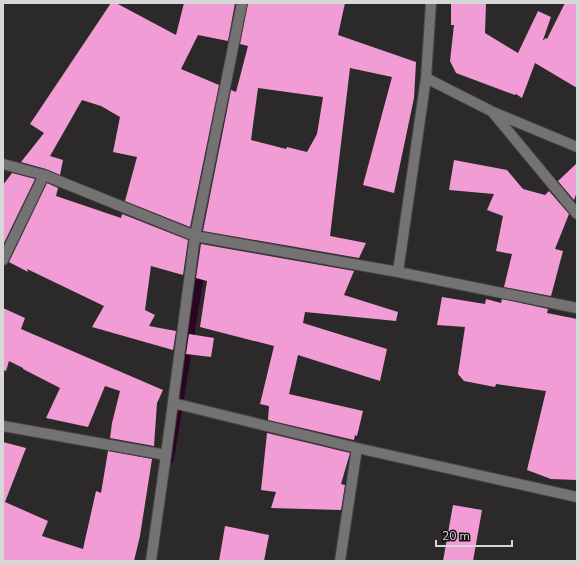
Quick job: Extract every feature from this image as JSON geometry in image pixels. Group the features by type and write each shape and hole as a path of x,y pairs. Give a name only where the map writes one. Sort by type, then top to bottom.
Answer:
{"street":[{"path":"152,561 195,236 242,3"},
{"path":"398,272 426,78 431,3"},
{"path":"426,78 493,112 577,146"},
{"path":"493,112 577,214"},
{"path":"3,164 44,175 195,236 398,272 577,308"},
{"path":"3,260 44,175"},
{"path":"173,403 357,448 577,497"},
{"path":"3,426 166,455"},
{"path":"340,561 357,448"}],"building":[{"path":"111,3 116,3 176,35 184,3 235,3 228,41 198,35 181,69 219,85 190,227 125,201 137,157 113,152 120,117 101,106 82,100 50,156 63,160 60,175 46,169 21,162 44,133 30,124"},
{"path":"248,3 345,3 338,35 416,62 414,98 394,193 363,185 392,77 350,68 330,236 366,243 359,258 203,231 231,90 236,92 248,46 240,44","holes":["258,88 323,97 317,134 307,152 287,147 286,149 251,140"]},
{"path":"451,3 486,3 485,33 518,53 538,11 551,17 544,40 545,38 547,39 565,3 577,3 577,88 535,63 522,98 516,94 515,95 456,73 450,61 454,25 451,25"},
{"path":"454,160 507,170 523,189 545,195 549,191 569,214 555,249 563,251 551,296 504,287 512,254 496,251 503,216 487,210 494,194 449,190"},
{"path":"577,163 577,192 574,200 558,181"},
{"path":"12,173 35,179 3,245 3,185"},
{"path":"47,183 58,188 56,196 121,218 122,214 188,240 183,275 151,266 145,310 155,315 149,326 176,331 173,350 92,327 104,306 27,269 28,272 9,262"},
{"path":"201,244 354,271 344,295 398,312 396,321 305,312 303,323 387,349 380,381 298,355 289,394 363,411 357,436 355,435 354,440 268,420 269,406 260,404 274,346 200,327 207,281 196,278"},
{"path":"442,297 485,304 486,299 501,303 502,299 548,309 547,313 577,319 577,480 551,479 527,470 546,391 496,384 495,387 464,381 458,374 465,327 437,325"},
{"path":"3,308 25,318 21,329 163,390 157,403 154,446 110,438 120,391 105,386 88,427 46,418 60,388 9,361 6,371 3,370"},
{"path":"189,334 214,338 211,357 186,354"},
{"path":"267,433 350,453 341,484 345,485 341,510 271,508 276,492 261,490"},
{"path":"3,442 26,448 5,502 48,521 42,536 83,549 96,491 101,493 108,451 152,459 140,536 134,561 3,561"},
{"path":"453,505 482,510 473,561 443,561"},
{"path":"225,526 269,535 264,561 219,561"}],"waterway":[{"path":"221,145 226,105"},
{"path":"170,459 201,269"}]}
